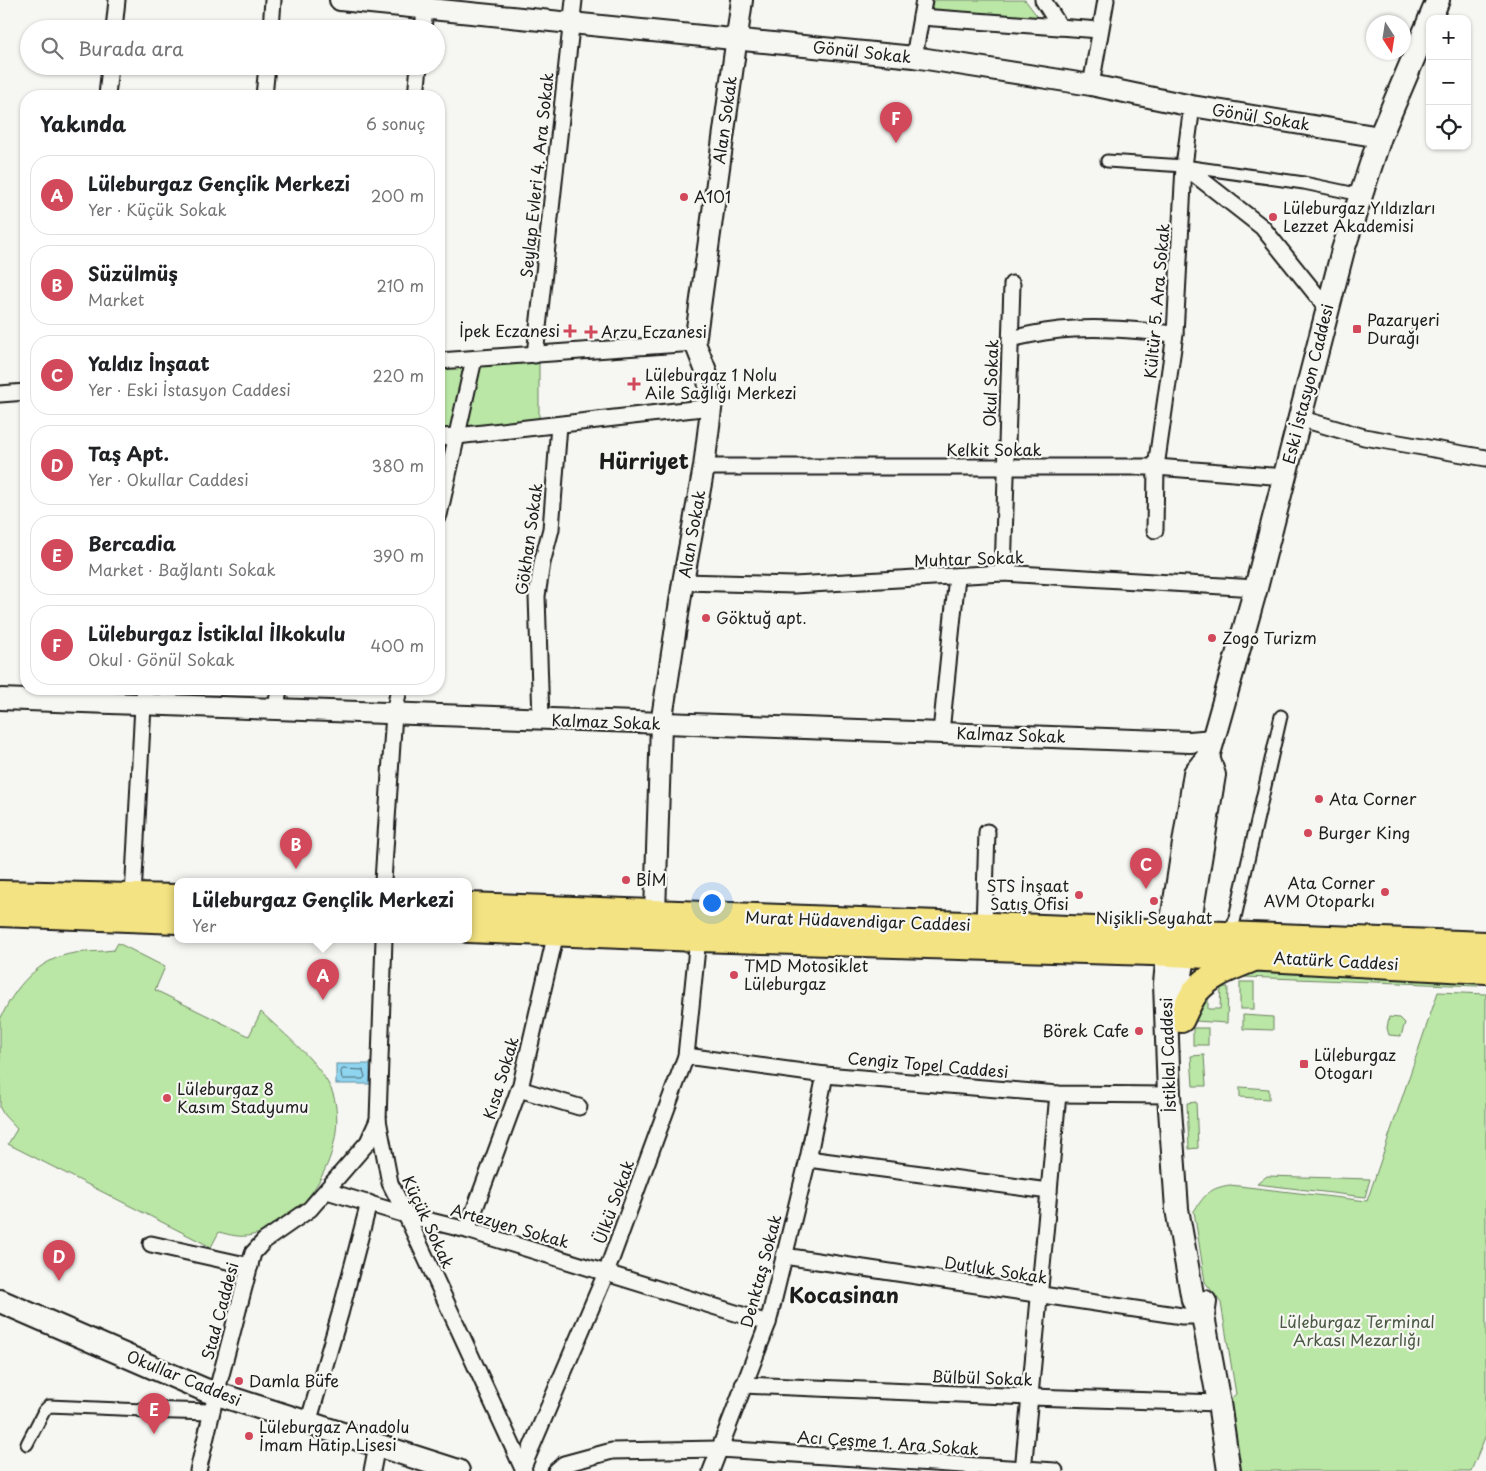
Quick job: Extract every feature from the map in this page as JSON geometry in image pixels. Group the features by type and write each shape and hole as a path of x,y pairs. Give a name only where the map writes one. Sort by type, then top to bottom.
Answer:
{"highway":[{"path":"0,894 174,898"},
{"name":"Murat Hüdavendigar Caddesi","path":"472,906 984,926 1178,943"},
{"path":"0,913 174,920"},
{"name":"Murat Hüdavendigar Caddesi","path":"472,929 698,938 1178,943"},
{"name":"Atatürk Caddesi","path":"1178,943 1231,935 1486,945"},
{"name":"Atatürk Caddesi","path":"1178,943 1258,957 1486,970"},
{"path":"1181,1019 1195,992 1205,982 1229,968 1258,957"}],"main road":[{"name":"Eski İstasyon Caddesi","path":"1432,15 1438,0"},
{"name":"Eski İstasyon Caddesi","path":"1178,943 1214,775 1211,748 1256,588 1327,308 1343,250 1380,137 1426,28"},
{"name":"İstiklal Caddesi","path":"1178,943 1181,1019 1181,1096 1177,1209 1193,1300 1203,1316 1229,1471"},
{"name":"İstiklal Caddesi","path":"1178,943 1165,983 1169,1096 1179,1177"},
{"name":"Okullar Caddesi","path":"0,1301 214,1403 308,1423 458,1471"}],"street":[{"path":"115,20 118,0"},
{"path":"272,20 273,0"},
{"name":"Gönül Sokak","path":"340,0 426,4 571,23 914,57 1091,85 1192,106 1380,137"},
{"name":"Seylap Evleri 4. Ara Sokak","path":"535,355 574,0"},
{"name":"Alan Sokak","path":"655,913 662,724 683,582 704,467 712,401 706,371 695,343 742,0"},
{"path":"914,57 924,0"},
{"path":"1043,0 1060,27"},
{"path":"1091,85 1106,0"},
{"path":"424,20 426,4"},
{"path":"921,17 1100,30"},
{"path":"108,90 109,75"},
{"path":"265,90 266,75"},
{"path":"417,90 418,75"},
{"name":"Kültür 5. Ara Sokak","path":"1155,530 1156,467 1175,334 1184,166 1192,106"},
{"path":"1107,162 1184,166 1304,183 1361,195"},
{"path":"1184,166 1262,227 1327,308"},
{"name":"Okul Sokak","path":"1003,574 1012,284"},
{"path":"1010,339 1038,333 1075,329 1128,330 1175,334"},
{"path":"445,360 695,343"},
{"path":"445,487 474,359"},
{"path":"0,394 20,392"},
{"path":"445,437 711,407"},
{"path":"1299,418 1364,437 1486,458"},
{"name":"Gökhan Sokak","path":"541,719 537,596 542,563 551,529 559,425"},
{"name":"Kelkit Sokak","path":"704,467 1156,467 1285,476"},
{"name":"Muhtar Sokak","path":"683,582 794,585 1003,574 1256,588"},
{"path":"941,732 957,576"},
{"name":"Kalmaz Sokak","path":"0,699 23,695"},
{"name":"Kalmaz Sokak","path":"67,695 144,697 276,709 1190,742 1211,748"},
{"path":"276,709 278,695"},
{"path":"383,878 394,712 398,695"},
{"path":"133,897 144,697"},
{"path":"1231,935 1281,716"},
{"path":"984,926 987,832"},
{"name":"Kısa Sokak","path":"467,1230 519,1089 556,933"},
{"name":"Ülkü Sokak","path":"524,1469 606,1273 686,1056 698,938"},
{"name":"Küçük Sokak","path":"384,943 378,1120 390,1183 524,1469"},
{"name":"Cengiz Topel Caddesi","path":"686,1056 825,1075 1058,1094 1169,1096"},
{"name":"Denktaş Sokak","path":"711,1471 768,1323 808,1159 825,1075"},
{"path":"519,1089 579,1107"},
{"path":"1024,1470 1058,1094"},
{"name":"Stad Caddesi","path":"198,1471 253,1253 264,1241 310,1208 327,1191 368,1142 378,1120"},
{"path":"808,1159 1050,1191"},
{"name":"Artezyen Sokak","path":"327,1191 406,1215 467,1230 768,1323"},
{"path":"308,1423 340,1314 369,1203"},
{"path":"150,1244 250,1266"},
{"name":"Dutluk Sokak","path":"784,1256 1182,1316 1203,1316"},
{"name":"Bülbül Sokak","path":"743,1385 1219,1403"},
{"path":"27,1444 49,1406 144,1410 214,1403"},
{"path":"372,1471 377,1445"},
{"name":"Acı Çeşme 1. Ara Sokak","path":"556,1471 564,1464 612,1452 719,1449 1055,1471"}],"green space":[{"path":"929,0 1025,0 1041,21 926,14"},
{"path":"539,361 539,421 465,429 478,367"},
{"path":"463,366 452,429 445,429 445,368"},
{"name":"Lüleburgaz 8 Kasım Stadyumu","path":"118,943 165,967 155,990 249,1036 261,1012 302,1050 328,1083 333,1094 337,1115 335,1137 329,1159 320,1180 306,1200 290,1216 272,1228 244,1236 219,1232 211,1247 8,1144 17,1129 0,1108 0,1020 6,1008 29,976 50,961 75,953 114,950"},
{"path":"1245,970 1478,978 1478,986 1244,977"},
{"path":"1240,982 1254,982 1254,1009 1240,1009"},
{"path":"1221,987 1228,987 1227,1023 1195,1021 1195,998 1208,999 1208,1009 1220,1009"},
{"name":"Lüleburgaz Terminal Arkası Mezarlığı","path":"1438,992 1486,994 1486,1435 1471,1471 1237,1471 1225,1404 1236,1394 1221,1303 1205,1282 1194,1211 1212,1190 1230,1185 1367,1201"},
{"path":"1243,1015 1273,1017 1273,1030 1243,1029"},
{"path":"1389,1017 1400,1018 1405,1023 1401,1036 1389,1035 1387,1028"},
{"path":"1193,1028 1208,1028 1208,1045 1193,1045"},
{"path":"1204,1055 1206,1086 1193,1086 1191,1056"},
{"path":"1240,1087 1269,1089 1269,1099 1240,1097"},
{"path":"1196,1102 1198,1148 1189,1149 1187,1103"},
{"path":"1267,1176 1370,1179 1365,1197 1257,1184"}],"water":[{"path":"336,1064 370,1064 370,1084 336,1084"}],"place":[{"name":"Lüleburgaz İstiklal İlkokulu","path":"896,143"},
{"name":"A101","path":"684,197"},
{"name":"Lüleburgaz Yıldızları Lezzet Akademisi","path":"1273,217"},
{"name":"Pazaryeri Durağı","path":"1357,329"},
{"name":"İpek Eczanesi","path":"570,331"},
{"name":"Arzu Eczanesi","path":"591,332"},
{"name":"Lüleburgaz 1 Nolu Aile Sağlığı Merkezi","path":"634,384"},
{"name":"Göktuğ apt.","path":"706,618"},
{"name":"Zogo Turizm","path":"1212,638"},
{"name":"Ata Corner","path":"1319,799"},
{"name":"Burger King","path":"1308,833"},
{"name":"Süzülmüş","path":"296,869"},
{"name":"BİM","path":"626,880"},
{"name":"Yaldız İnşaat","path":"1146,889"},
{"name":"Ata Corner AVM Otoparkı","path":"1385,892"},
{"name":"STS İnşaat Satış Ofisi","path":"1079,895"},
{"name":"Nişikli Seyahat","path":"1154,901"},
{"name":"TMD Motosiklet Lüleburgaz","path":"734,975"},
{"name":"Lüleburgaz Gençlik Merkezi","path":"323,1000"},
{"name":"Börek Cafe","path":"1139,1031"},
{"name":"Lüleburgaz Otogarı","path":"1304,1064"},
{"name":"Lüleburgaz 8 Kasım Stadyumu","path":"167,1098"},
{"name":"Taş Apt.","path":"59,1281"},
{"name":"Damla Büfe","path":"239,1381"},
{"name":"Bercadia","path":"154,1434"},
{"name":"Lüleburgaz Anadolu İmam Hatip Lisesi","path":"249,1436"}],"district":[{"name":"Hürriyet","path":"644,462"},
{"name":"Kocasinan","path":"844,1296"}]}
